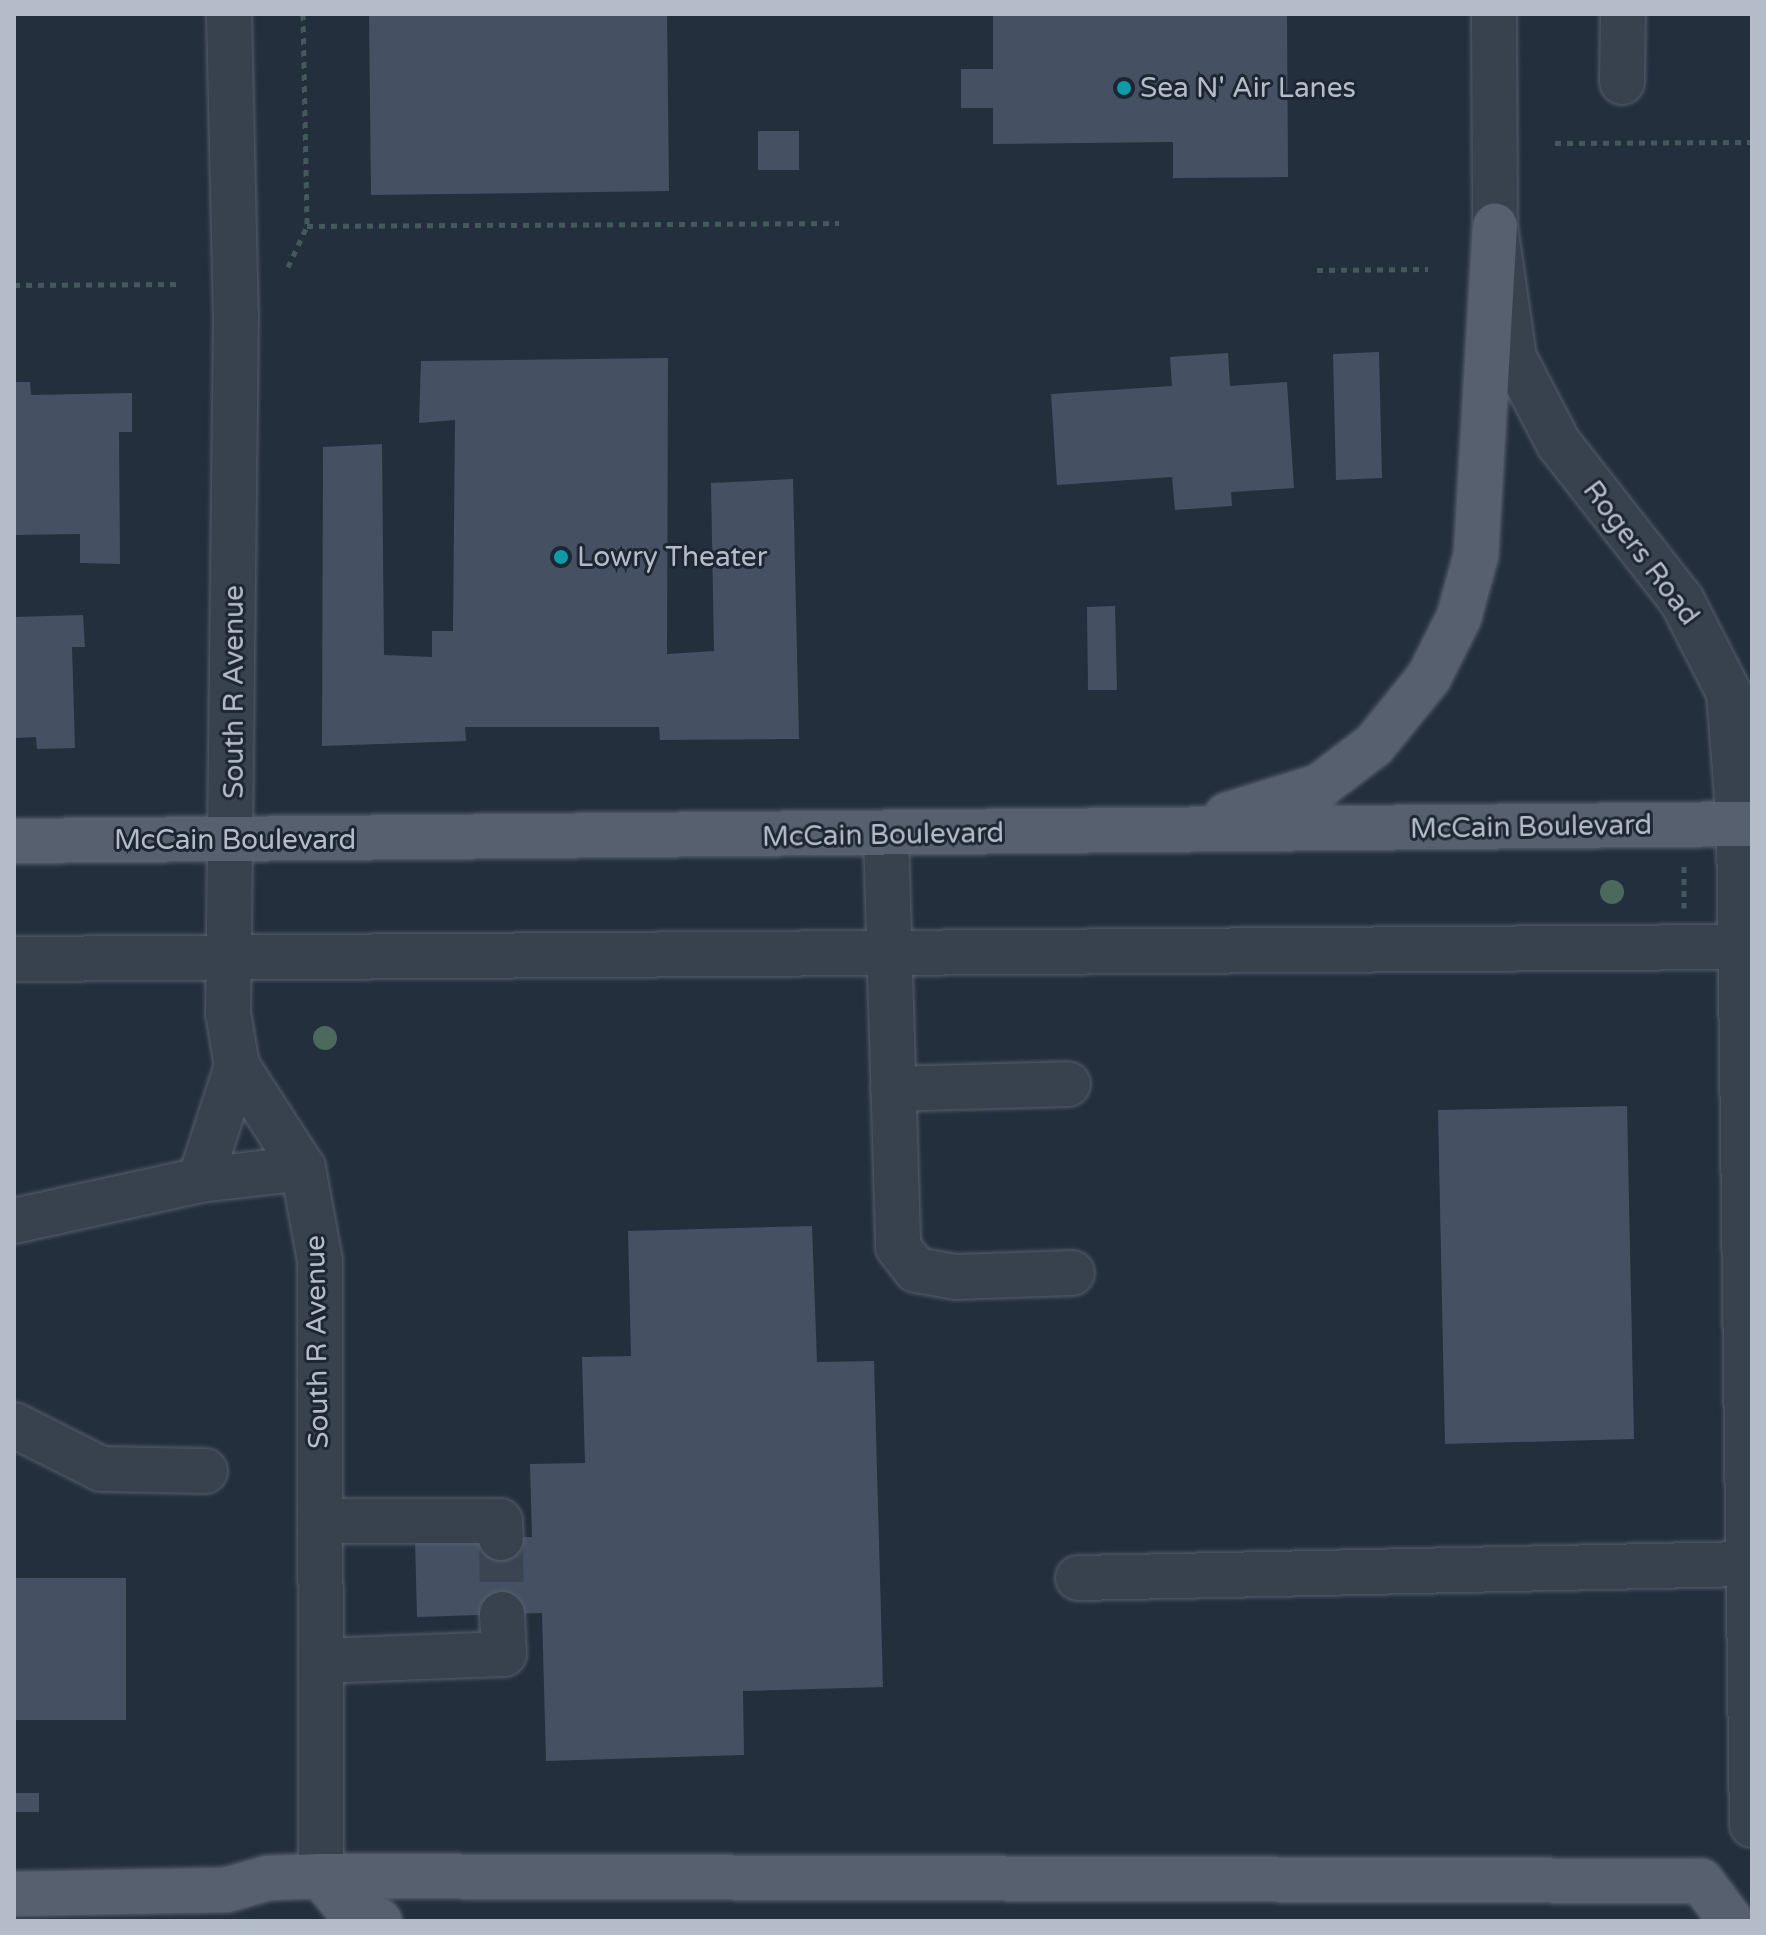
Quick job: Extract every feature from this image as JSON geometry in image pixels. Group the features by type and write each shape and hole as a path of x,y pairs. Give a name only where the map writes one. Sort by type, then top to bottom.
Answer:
{"main road":[{"path":"1132,831 1218,817 1320,786 1374,745 1429,677 1459,617 1476,555 1495,226"},
{"name":"McCain Boulevard","path":"14,841 886,836 1746,824"},
{"path":"14,1894 226,1890 268,1878 321,1876 1701,1881 1731,1921"},
{"path":"321,1876 347,1908 380,1921"}],"street":[{"name":"South R Avenue","path":"229,14 234,841 228,1013 237,1066 303,1168 320,1261 321,1876"},
{"name":"Rogers Road","path":"1494,14 1495,226 1500,299 1529,390 1559,444 1682,601 1729,693 1746,824 1752,1825"},
{"path":"1622,82 1623,14"},
{"path":"886,836 886,958 898,1247 916,1270 955,1277 1072,1273"},
{"path":"14,959 231,955 886,958 1745,948"},
{"path":"200,1180 237,1066"},
{"path":"893,1089 1068,1084"},
{"path":"14,1221 200,1180 303,1168"},
{"path":"14,1425 101,1469 205,1471"},
{"path":"320,1521 500,1521 501,1538"},
{"path":"1078,1578 1749,1564"},
{"path":"321,1661 504,1654 502,1614"}],"path":[{"path":"288,267 307,226 303,14"},
{"path":"1555,143 1752,142"},
{"path":"307,226 839,223"},
{"path":"1317,270 1428,269"},
{"path":"14,285 182,284"},
{"path":"1684,861 1684,909"}],"building":[{"path":"369,14 667,14 669,191 371,195"},
{"name":"Sea N' Air Lanes","path":"993,14 1287,14 1288,177 1173,178 1173,142 993,144 993,108 961,108 961,69 993,69"},
{"path":"758,131 799,131 799,170 758,170"},
{"path":"1379,352 1382,478 1336,480 1333,354"},
{"path":"1228,353 1230,386 1287,382 1294,488 1231,492 1232,506 1175,510 1172,477 1057,485 1051,394 1172,386 1170,357"},
{"name":"Lowry Theater","path":"668,358 667,654 714,651 711,483 793,479 799,739 660,740 659,727 465,727 466,741 322,746 323,447 382,444 384,655 432,657 432,631 453,631 455,420 419,423 421,361"},
{"path":"14,382 30,382 31,395 132,393 132,432 119,432 120,564 80,563 80,534 14,535"},
{"path":"1115,606 1117,690 1088,690 1087,607"},
{"path":"83,615 85,647 72,647 75,748 37,749 36,737 14,738 14,617"},
{"path":"1627,1106 1634,1439 1445,1444 1438,1110"},
{"path":"812,1226 817,1362 874,1361 883,1687 743,1691 744,1755 546,1761 542,1613 417,1617 415,1540 532,1537 530,1464 585,1463 582,1357 631,1356 628,1231"},
{"path":"14,1578 126,1578 126,1720 14,1720"},
{"path":"14,1793 39,1793 39,1812 14,1812"}],"tunnel":[{"path":"501,1538 502,1614"}],"place":[{"name":"Sea N' Air Lanes","path":"1124,88"},
{"name":"Lowry Theater","path":"561,557"}]}
